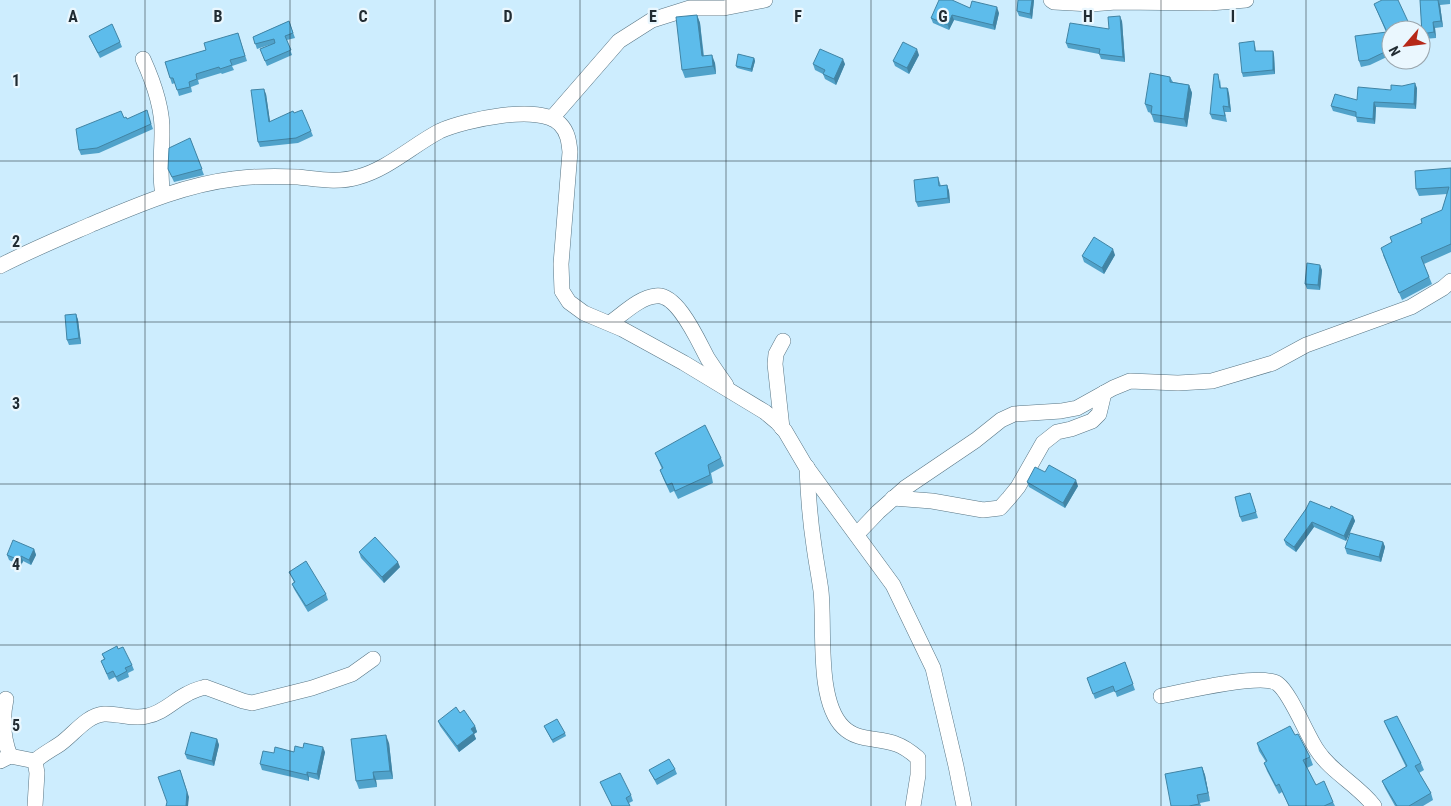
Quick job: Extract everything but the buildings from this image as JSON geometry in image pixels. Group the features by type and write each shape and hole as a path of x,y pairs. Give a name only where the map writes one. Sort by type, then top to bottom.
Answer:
{"street":[{"path":"552,118 619,41 652,20 690,8 724,8 765,0"},
{"path":"1051,0 1054,2 1091,4 1116,1 1210,3 1246,0"},
{"path":"143,59 152,80 160,111 162,132 160,180 163,195"},
{"path":"0,266 50,242 163,195 246,177 280,176 333,181 358,178 374,171 441,131 468,122 521,113 552,118 565,130 569,140 570,152 561,264 562,291 568,302 584,313 610,323 684,362 765,412 782,428 807,467 893,585 928,656 943,708 964,806"},
{"path":"857,534 893,498 933,468 976,440 1001,420 1014,414 1077,408 1113,388 1130,382 1178,383 1212,381 1273,364 1306,345 1411,307 1443,288 1451,281"},
{"path":"610,323 651,297 664,297 676,306 683,315 714,370 732,392"},
{"path":"782,428 775,364 776,354 783,341"},
{"path":"893,498 932,500 983,510 1000,508 1018,487 1044,444 1057,432 1092,421 1099,414 1104,394"},
{"path":"807,467 809,505 821,594 824,677 829,702 840,724 850,733 873,740 895,743 918,758 918,775 913,806"},
{"path":"6,699 3,710 6,746 5,759 35,761 60,744 86,722 102,714 117,714 134,718 146,717 161,711 187,694 205,687 252,703 312,688 352,674 373,659"},
{"path":"1161,696 1249,681 1268,680 1278,683 1285,692 1316,750 1327,764 1342,774 1374,806"},
{"path":"35,761 37,773 35,806"}]}
